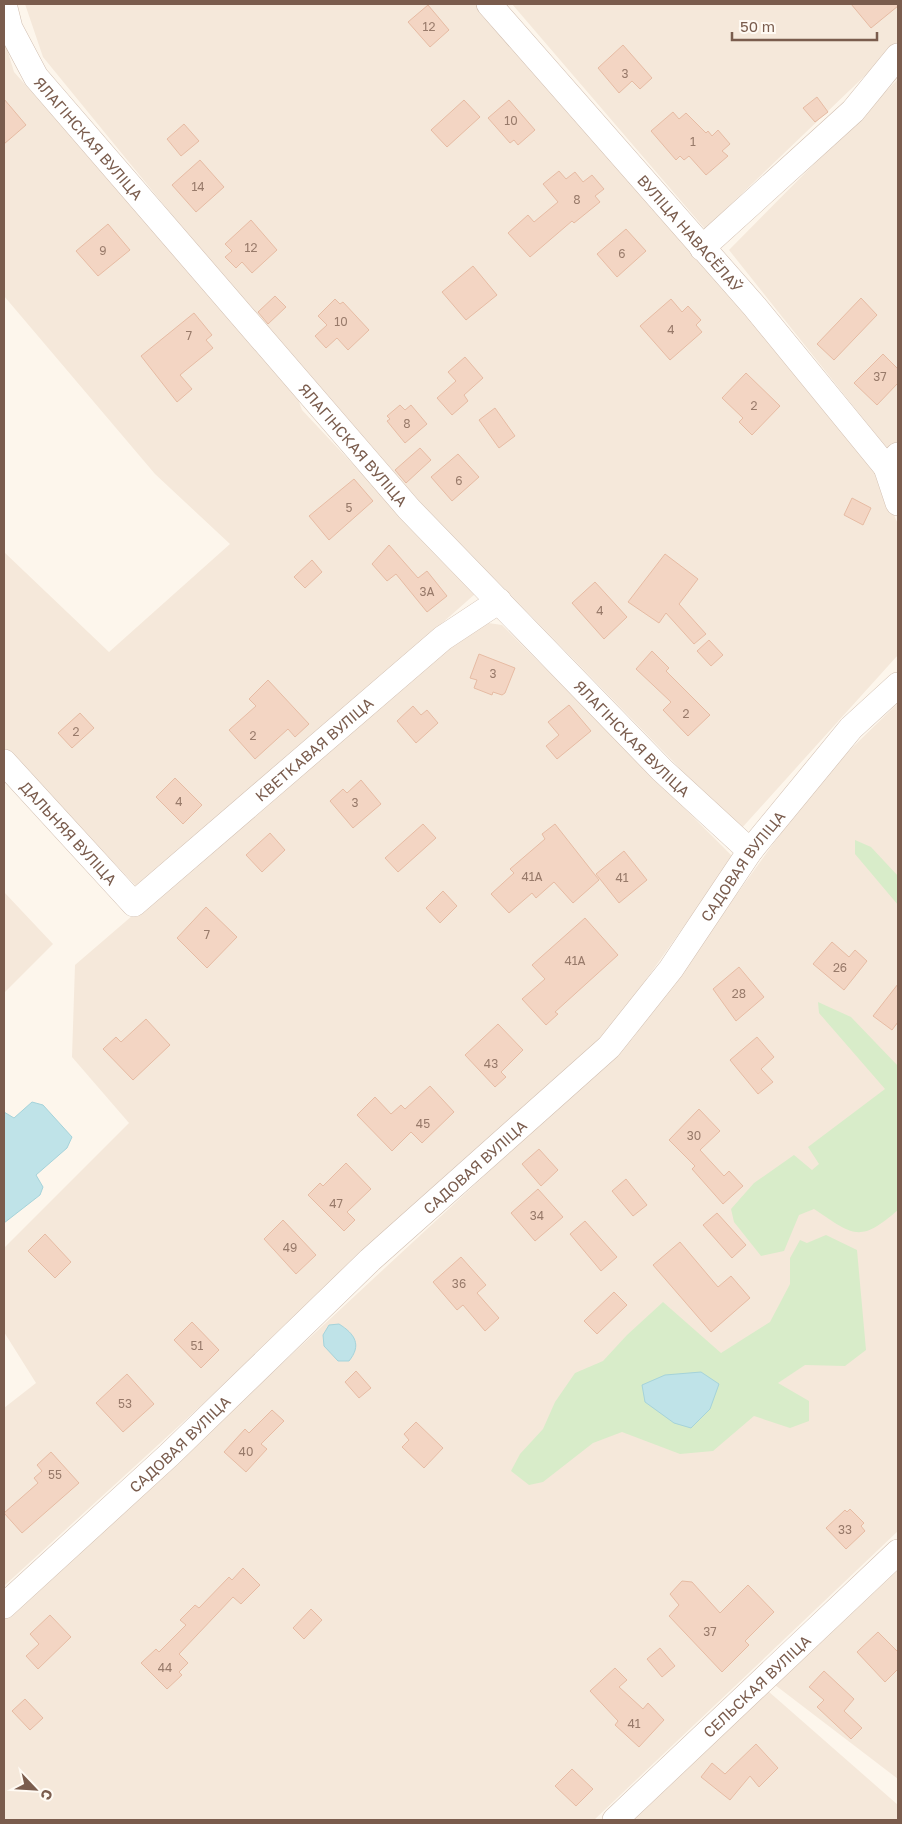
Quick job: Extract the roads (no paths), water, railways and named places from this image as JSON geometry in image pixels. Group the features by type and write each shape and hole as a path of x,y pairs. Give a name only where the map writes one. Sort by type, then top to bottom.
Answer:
{"street":[{"name":"ЯЛАГІНСКАЯ ВУЛІЦА","path":"4,4 10,28 36,77 409,509 662,770 750,851"},
{"name":"ВУЛІЦА НАВАСЁЛАЎ","path":"489,4 702,248 892,461"},
{"path":"702,248 854,111 898,56"},
{"path":"892,461 898,503"},
{"name":"КВЕТКАВАЯ ВУЛІЦА","path":"134,904 443,638 499,601"},
{"name":"САДОВАЯ ВУЛІЦА","path":"4,1606 169,1455 370,1260 609,1047 671,969 750,851 851,728 898,685"},
{"name":"ДАЛЬНЯЯ ВУЛІЦА","path":"4,762 134,904"},
{"name":"СЕЛЬСКАЯ ВУЛІЦА","path":"615,1820 898,1552"}],"water":[{"path":"32,1102 43,1105 72,1137 67,1148 36,1175 43,1187 40,1195 4,1223 4,1112 14,1118"},
{"path":"339,1324 355,1340 355,1350 349,1361 338,1361 324,1346 323,1335 329,1325"},
{"path":"701,1372 719,1384 710,1409 691,1428 674,1423 645,1402 642,1385 665,1375"}]}
